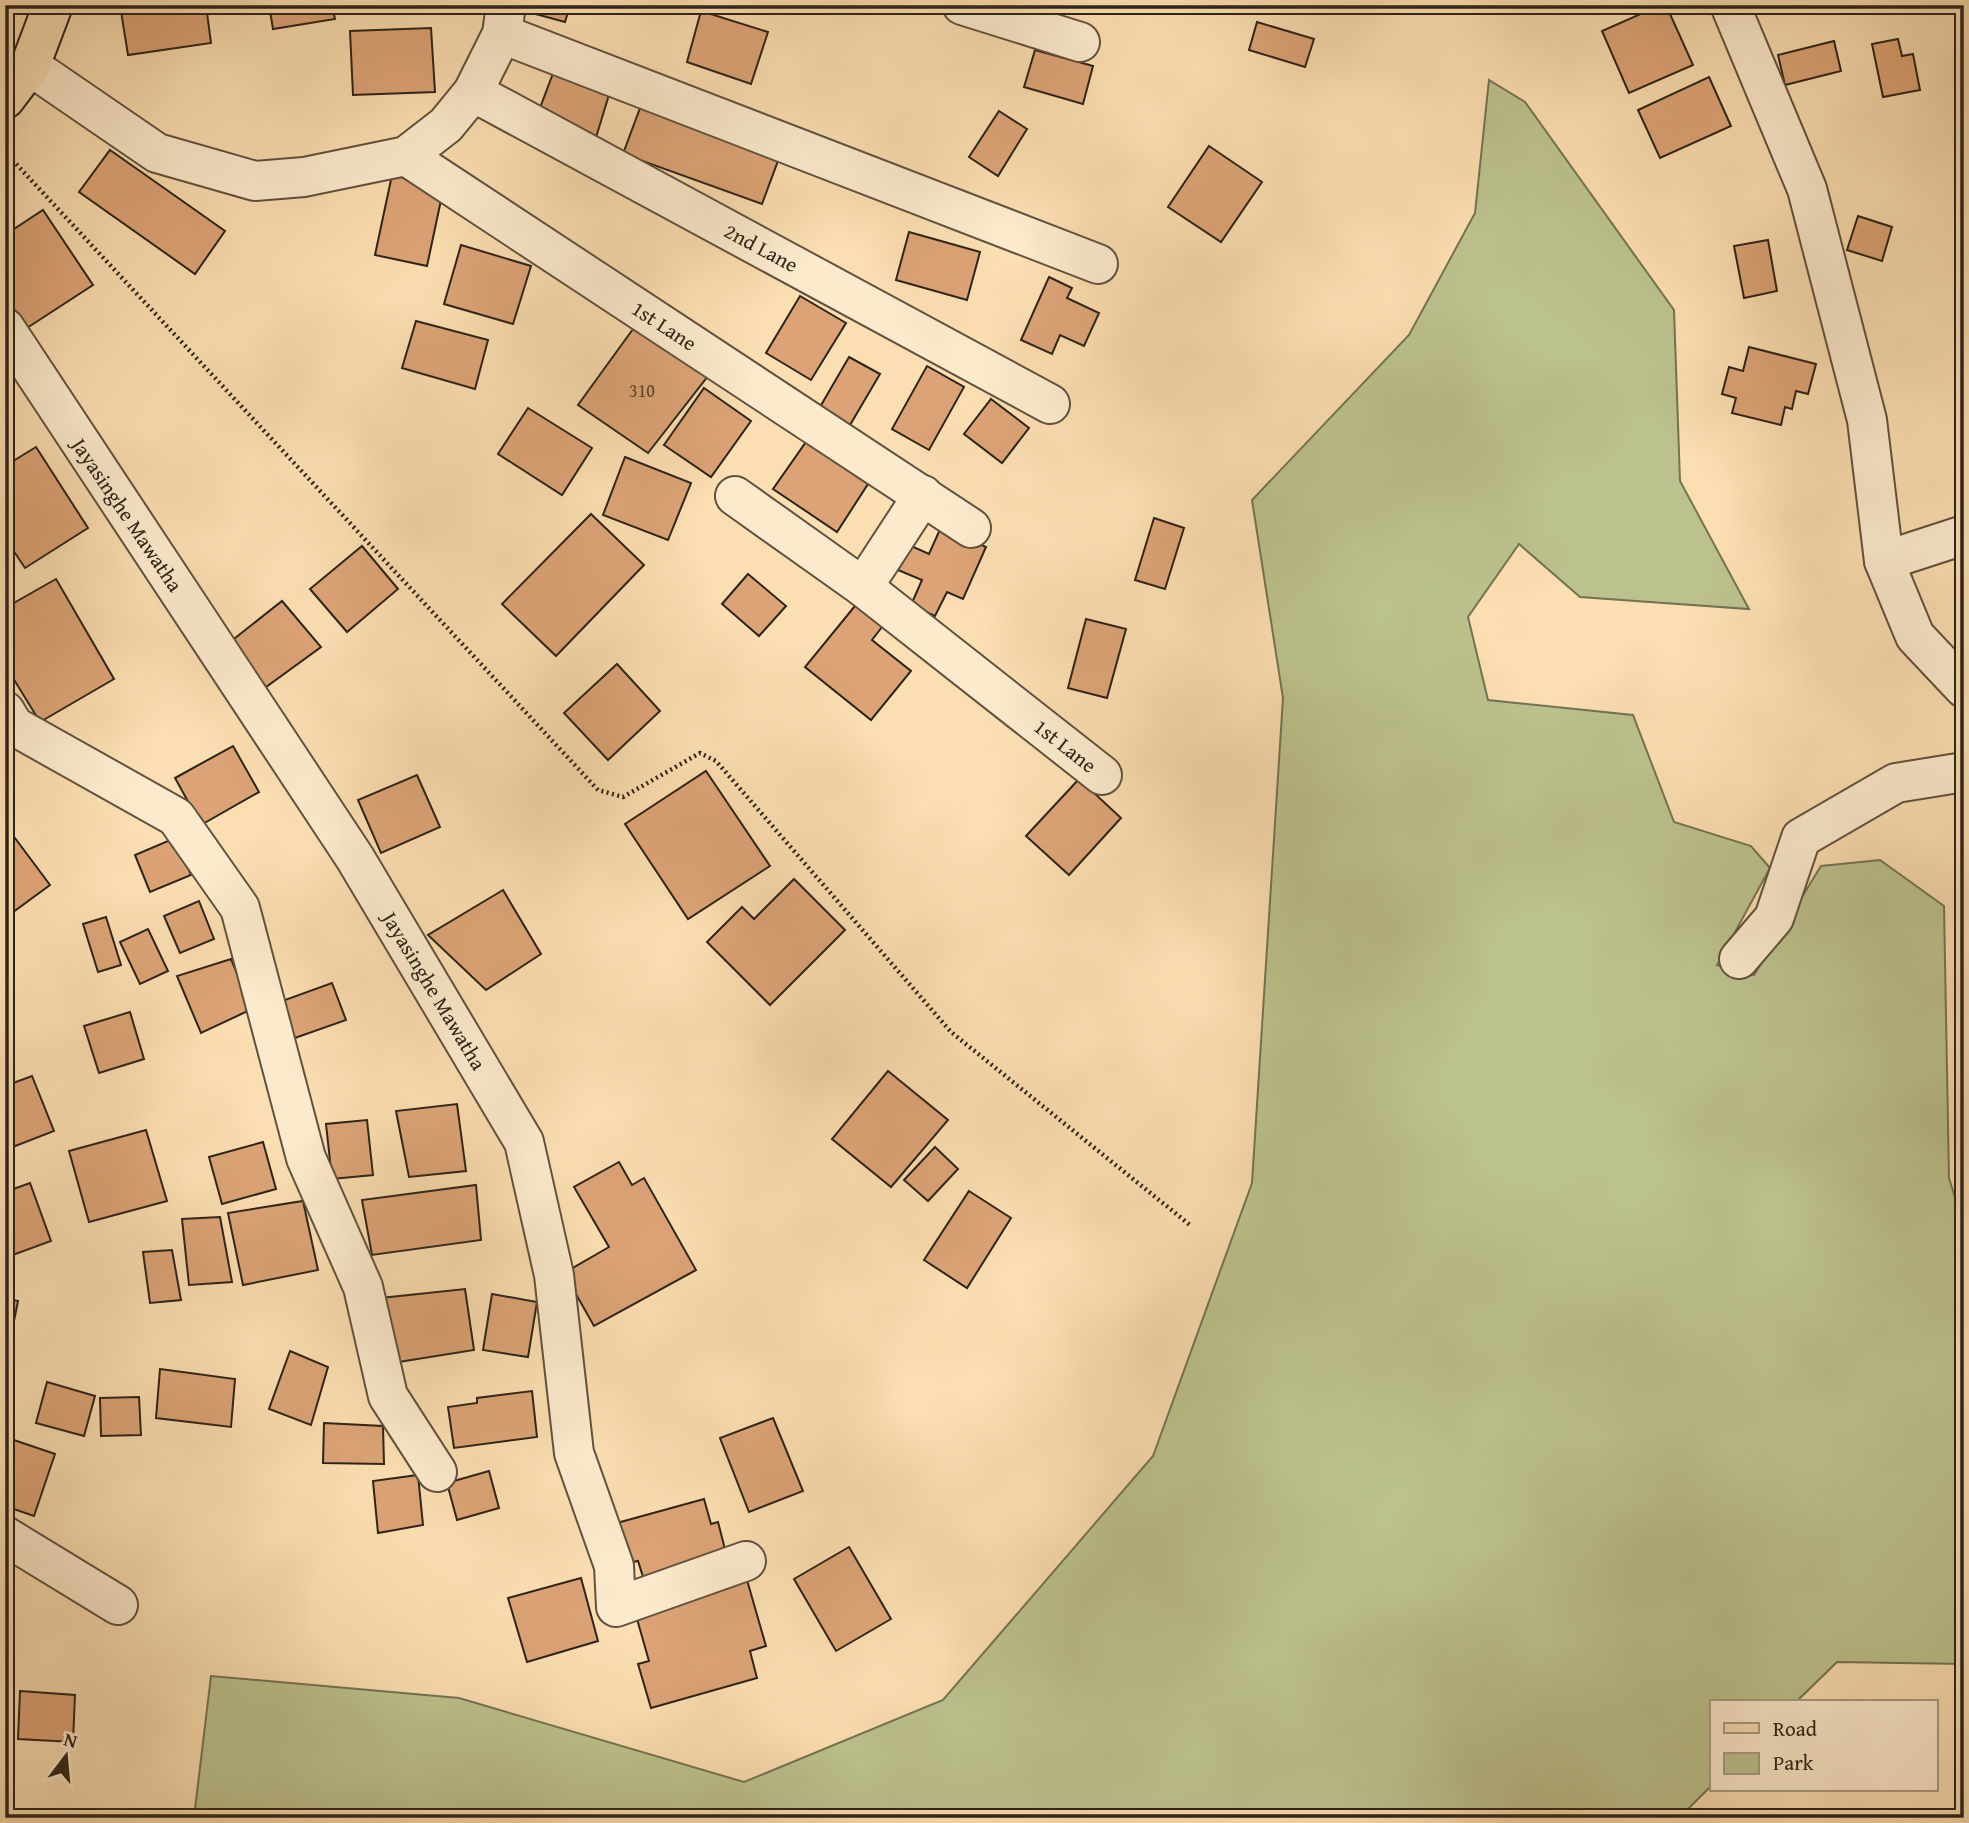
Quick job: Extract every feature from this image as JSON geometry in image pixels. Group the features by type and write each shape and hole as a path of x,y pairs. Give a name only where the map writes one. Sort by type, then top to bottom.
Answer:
{"main road":[{"path":"5,99 30,66 53,5"}],"street":[{"path":"962,5 1080,42"},
{"path":"1730,5 1807,189 1867,420 1884,561 1915,636 1964,688"},
{"path":"30,66 157,153 255,181 304,177 406,156 446,125 473,93 504,20 1098,264"},
{"name":"2nd Lane","path":"473,93 1049,404"},
{"name":"1st Lane","path":"406,156 971,528"},
{"name":"Jayasinghe Mawatha","path":"5,328 355,858 524,1142 554,1275 574,1453 614,1566 616,1607 746,1560"},
{"path":"863,587 923,495"},
{"name":"1st Lane","path":"735,496 863,587 1102,775"},
{"path":"1884,561 1964,535"},
{"path":"8,724 176,817 240,908 306,1158 363,1287 388,1396 437,1472"},
{"path":"1739,959 1774,918 1801,838 1896,783 1964,772"},
{"path":"5,1536 118,1605"}],"path":[{"path":"5,152 598,790 623,797 699,753 716,761 951,1032 1190,1225"}],"green space":[{"path":"1489,80 1525,102 1674,310 1680,481 1749,609 1580,597 1519,544 1468,617 1488,700 1633,715 1674,822 1751,846 1770,868 1717,965 1754,975 1821,866 1880,860 1944,906 1949,1178 1964,1226 1964,1664 1837,1662 1798,1700 1710,1700 1710,1787 1679,1818 190,1818 195,1809 211,1676 459,1698 744,1782 943,1700 1153,1456 1252,1183 1283,698 1252,500 1409,335 1475,213"}],"building":[{"path":"120,5 206,5 211,43 128,55"},
{"path":"269,5 332,5 335,19 273,29"},
{"path":"522,5 570,5 565,22 521,10"},
{"path":"1666,5 1693,65 1629,93 1602,31"},
{"path":"701,11 768,32 751,84 687,62"},
{"path":"1257,22 1314,39 1305,67 1249,50"},
{"path":"431,28 435,92 353,95 350,31"},
{"path":"1898,39 1902,56 1913,54 1920,90 1883,97 1872,44"},
{"path":"1834,41 1841,71 1785,85 1778,55"},
{"path":"1035,50 1093,66 1083,104 1024,87"},
{"path":"555,68 611,88 594,144 534,124"},
{"path":"1709,77 1731,126 1660,158 1638,110"},
{"path":"643,100 782,150 762,204 623,154"},
{"path":"999,111 1027,129 998,176 969,157"},
{"path":"1209,146 1262,182 1221,242 1168,207"},
{"path":"110,150 225,231 195,274 79,192"},
{"path":"392,175 444,186 427,266 375,255"},
{"path":"43,210 93,285 27,328 5,296 5,235"},
{"path":"1858,216 1892,227 1882,261 1847,250"},
{"path":"909,232 980,252 967,300 896,280"},
{"path":"1768,240 1777,291 1744,298 1734,246"},
{"path":"461,245 531,266 513,324 444,304"},
{"path":"1049,277 1072,288 1067,298 1099,313 1084,346 1060,335 1052,354 1021,340"},
{"path":"800,296 846,323 811,380 766,353"},
{"path":"416,321 488,340 475,389 402,368"},
{"path":"633,329 708,376 648,453 578,405"},
{"path":"1749,347 1816,364 1808,394 1796,391 1792,409 1785,407 1781,425 1732,413 1736,398 1722,394 1729,367 1743,371"},
{"path":"849,357 880,374 850,425 820,407"},
{"path":"927,366 964,387 929,450 892,429"},
{"path":"704,388 751,421 711,477 664,445"},
{"path":"991,399 1029,428 1002,463 964,434"},
{"path":"528,408 592,448 562,495 498,454"},
{"path":"806,442 868,484 837,532 773,489"},
{"path":"36,447 88,528 25,568 5,538 5,466"},
{"path":"625,457 691,483 668,540 603,515"},
{"path":"591,514 644,565 556,656 502,604"},
{"path":"1154,518 1184,528 1165,589 1135,580"},
{"path":"941,527 986,547 963,599 947,592 935,616 911,605 922,580 898,570 909,545 929,554"},
{"path":"362,546 398,589 347,632 310,589"},
{"path":"748,574 786,606 759,636 722,604"},
{"path":"56,579 114,679 40,722 5,665 5,608"},
{"path":"282,601 321,647 255,695 225,646"},
{"path":"859,601 885,623 872,640 911,671 871,720 805,667"},
{"path":"1086,619 1126,629 1107,698 1068,688"},
{"path":"617,664 660,711 608,760 564,713"},
{"path":"233,746 259,792 201,825 175,778"},
{"path":"706,771 770,866 688,919 625,824"},
{"path":"417,775 440,827 381,853 358,800"},
{"path":"1079,779 1121,818 1069,875 1026,836"},
{"path":"9,830 50,885 5,918 5,833"},
{"path":"175,838 191,875 150,892 135,855"},
{"path":"794,879 845,930 770,1005 707,942 742,907 754,919"},
{"path":"503,890 541,954 486,990 428,935"},
{"path":"199,901 214,939 180,953 164,916"},
{"path":"106,917 121,965 98,972 83,924"},
{"path":"148,929 168,971 140,984 120,942"},
{"path":"231,959 252,1009 201,1033 177,976"},
{"path":"332,983 346,1020 295,1038 282,1001"},
{"path":"130,1012 144,1059 99,1073 84,1026"},
{"path":"888,1071 948,1120 891,1187 832,1139"},
{"path":"32,1076 54,1131 5,1150 5,1086"},
{"path":"457,1104 466,1171 409,1177 396,1111"},
{"path":"367,1120 373,1175 332,1179 326,1124"},
{"path":"146,1130 167,1201 89,1222 69,1151"},
{"path":"263,1142 276,1189 222,1204 209,1157"},
{"path":"935,1147 958,1169 928,1201 904,1180"},
{"path":"619,1162 632,1185 644,1178 696,1270 594,1326 564,1273 609,1247 574,1187"},
{"path":"30,1183 51,1241 10,1256 5,1244 5,1192"},
{"path":"476,1185 481,1240 372,1255 362,1200"},
{"path":"969,1191 1011,1218 967,1288 924,1260"},
{"path":"303,1201 318,1270 243,1285 228,1213"},
{"path":"220,1217 232,1282 189,1285 182,1219"},
{"path":"172,1250 181,1300 150,1303 143,1252"},
{"path":"465,1289 474,1350 386,1364 381,1298"},
{"path":"492,1294 537,1302 528,1357 483,1350"},
{"path":"5,1298 18,1301 7,1356 5,1355"},
{"path":"290,1351 328,1367 311,1425 269,1409"},
{"path":"160,1369 235,1379 231,1427 156,1418"},
{"path":"47,1382 95,1396 84,1436 36,1423"},
{"path":"532,1391 537,1437 454,1448 448,1407 477,1403 477,1398"},
{"path":"139,1397 141,1435 101,1436 100,1398"},
{"path":"773,1418 803,1491 749,1512 720,1438"},
{"path":"324,1423 383,1426 384,1464 323,1463"},
{"path":"5,1437 55,1454 34,1516 5,1506"},
{"path":"489,1471 499,1508 457,1520 447,1483"},
{"path":"418,1475 423,1525 378,1533 373,1481"},
{"path":"704,1499 711,1524 718,1522 727,1557 644,1580 638,1561 628,1563 617,1523"},
{"path":"849,1547 891,1619 836,1651 794,1579"},
{"path":"581,1578 598,1641 527,1662 508,1598"},
{"path":"747,1580 766,1646 750,1651 757,1678 651,1708 638,1664 649,1661 635,1612"},
{"path":"20,1691 75,1695 73,1742 18,1739"}]}
